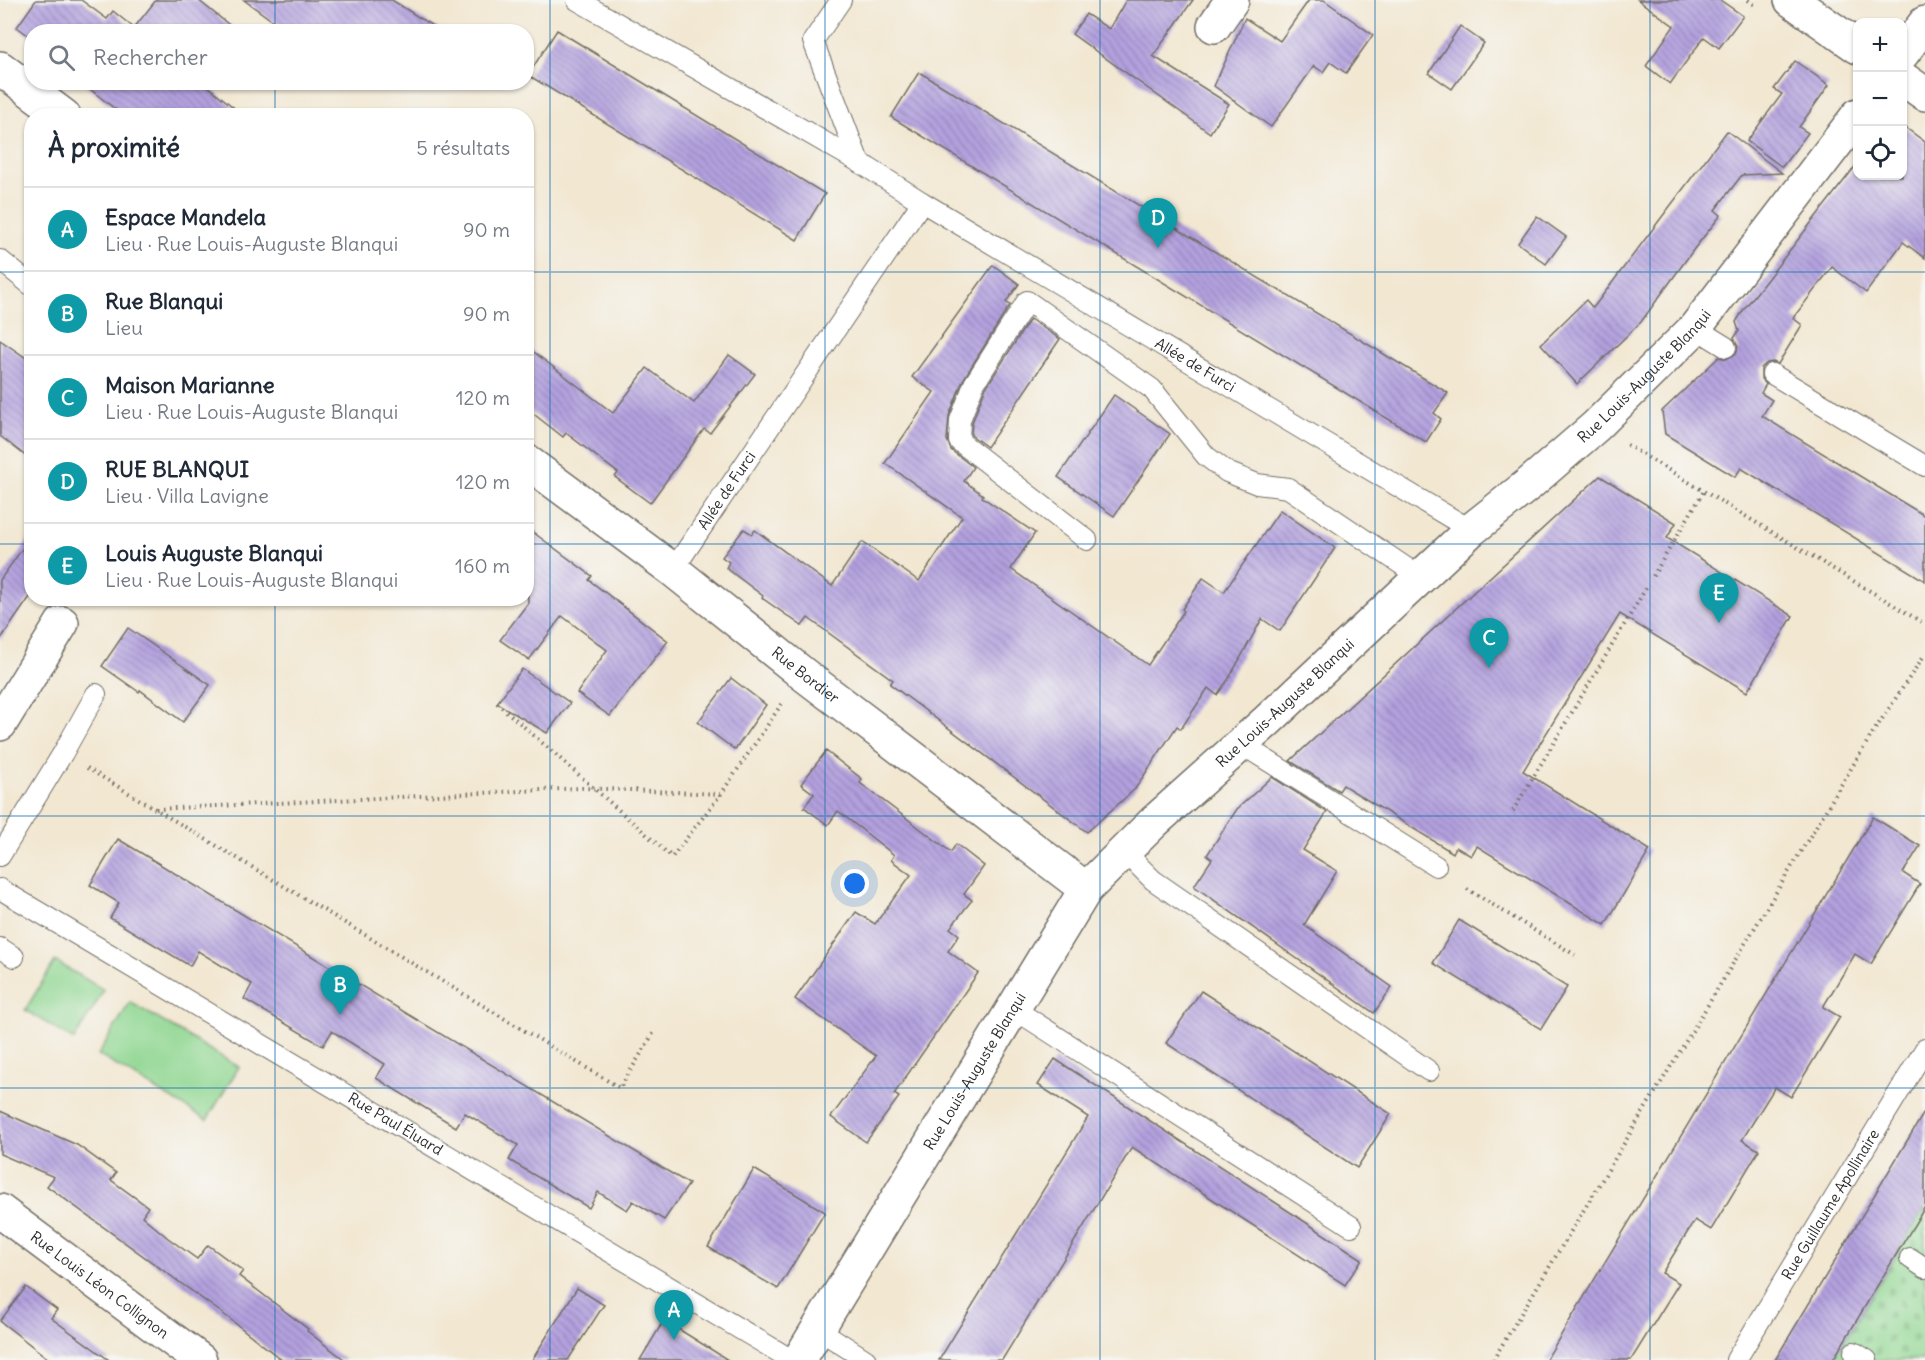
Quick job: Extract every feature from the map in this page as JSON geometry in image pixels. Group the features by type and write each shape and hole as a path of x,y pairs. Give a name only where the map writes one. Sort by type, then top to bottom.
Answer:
{"street":[{"path":"1791,0 1853,44"},
{"path":"1907,47 1925,23"},
{"path":"0,68 24,86"},
{"path":"1907,81 1925,93"},
{"path":"29,90 53,108"},
{"name":"Rue Louis-Auguste Blanqui","path":"799,1360 1086,889 1124,851 1471,530 1596,426 1695,328 1853,120"},
{"name":"Rue Bordier","path":"534,466 673,570 803,674 1086,889"},
{"path":"0,724 62,623"},
{"name":"Rue Louis Léon Collignon","path":"0,1211 200,1360"}],"lane":[{"name":"Allée de Furci","path":"577,0 859,162 922,202 1471,530"},
{"path":"841,0 813,41 859,162"},
{"name":"Allée de Furci","path":"673,570 922,202"},
{"path":"0,260 24,280"},
{"path":"1087,540 959,441 960,420 974,384 1027,301 1152,388 1206,456 1227,472 1257,484 1288,488 1420,577"},
{"path":"1695,328 1726,347"},
{"path":"1772,374 1925,466"},
{"path":"0,856 96,694"},
{"path":"1241,744 1436,866"},
{"path":"1124,851 1153,880 1429,1071"},
{"name":"Rue Paul Éluard","path":"0,889 792,1360"},
{"path":"1014,1009 1351,1226"},
{"name":"Rue Guillaume Apollinaire","path":"1736,1360 1925,1048"},
{"path":"818,1329 866,1360"}],"path":[{"path":"1596,426 1925,624"},
{"path":"1653,576 1704,491"},
{"path":"1513,811 1648,585"},
{"path":"1493,1360 1872,734 1925,654"},
{"path":"496,703 672,857 721,794 803,674"},
{"path":"63,753 620,1088 654,1032"},
{"path":"153,809 582,788 721,794"},
{"path":"1467,890 1575,955"}],"green space":[{"path":"55,961 104,990 74,1040 25,1010"},
{"path":"130,1002 239,1067 207,1120 98,1055"},
{"path":"1925,1207 1925,1360 1833,1360"}],"building":[{"path":"36,0 81,0 107,19 113,11 129,24 24,24 24,32 17,27"},
{"path":"156,0 198,0 228,24 137,24"},
{"path":"244,0 392,0 430,24 277,24"},
{"path":"1126,0 1193,0 1153,56 1229,104 1210,133 1072,34 1086,14 1109,29"},
{"path":"1309,0 1324,0 1373,35 1346,73 1330,62 1323,72 1314,66 1271,127 1214,86 1245,18 1280,41"},
{"path":"1638,0 1720,0 1743,16 1719,48 1704,37 1670,84 1646,66 1674,26"},
{"path":"1460,26 1484,43 1452,89 1429,73"},
{"path":"557,30 825,194 797,240 534,79 534,66"},
{"path":"1795,61 1829,85 1799,127 1808,133 1782,167 1747,141 1782,94 1774,89"},
{"path":"919,72 1448,393 1434,413 1441,419 1426,442 891,117"},
{"path":"91,90 213,90 234,108 114,108"},
{"path":"1907,129 1925,142 1925,258 1903,242 1866,293 1832,267 1793,318 1802,325 1778,364 1767,363 1761,368 1761,379 1766,384 1761,393 1772,400 1762,416 1925,516 1925,581 1741,468 1735,477 1665,434 1662,411 1719,357 1726,359 1736,354 1738,347 1734,338 1739,331 1736,322 1853,169 1853,180 1907,180"},
{"path":"1727,131 1782,173 1742,175 1715,210 1721,215 1641,322 1577,384 1541,344 1586,300 1593,308"},
{"path":"1537,216 1566,237 1546,264 1518,243"},
{"path":"993,265 1019,284 1006,302 1010,305 963,380 949,416 947,440 951,450 973,467 964,481 983,495 982,497 1035,533 1011,569 1148,665 1203,578 1224,592 1280,510 1335,548 1280,631 1262,619 1228,680 1217,695 1208,688 1181,729 1177,726 1135,789 1087,832 890,684 893,680 808,618 802,626 762,598 763,596 726,568 729,562 722,557 744,529 752,534 755,530 832,586 862,542 919,581 962,517 885,463 934,392 912,377"},
{"path":"1030,319 1060,339 987,447 971,435 972,423 985,389"},
{"path":"0,340 24,356 24,455 0,436"},
{"path":"534,352 613,413 647,368 694,403 729,355 755,374 710,433 704,429 650,503 615,477 618,473 566,433 563,437 534,414"},
{"path":"1114,395 1170,434 1114,516 1058,477"},
{"path":"1600,476 1676,523 1667,538 1793,616 1747,692 1620,614 1523,771 1650,850 1605,925 1477,846 1471,856 1456,847 1453,853 1343,785 1339,791 1290,761"},
{"path":"534,533 592,576 589,580 668,641 610,716 577,693 607,650 562,616 529,660 500,640 526,606 534,606"},
{"path":"24,546 24,606 0,640 0,580"},
{"path":"128,628 210,685 183,722 140,690 139,692 102,666"},
{"path":"522,669 570,703 547,733 497,703"},
{"path":"731,678 766,705 735,750 698,722"},
{"path":"826,751 862,779 860,783 951,852 956,844 984,866 964,894 972,900 950,928 959,935 948,951 978,973 894,1094 899,1097 866,1142 831,1117 876,1056 795,999 856,912 875,924 911,875 891,860 894,855 838,811 828,825 804,807 814,794 801,784"},
{"path":"1272,777 1327,812 1303,850 1337,871 1304,925 1392,987 1374,1013 1194,886 1212,859 1207,855 1237,809"},
{"path":"1873,817 1920,846 1903,873 1920,884 1871,964 1855,954 1823,1007 1840,1017 1791,1097 1775,1087 1742,1140 1759,1150 1711,1230 1695,1220 1662,1273 1679,1283 1631,1360 1546,1360"},
{"path":"118,839 689,1184 664,1220 633,1201 627,1210 598,1192 589,1208 509,1160 518,1145 465,1113 456,1127 376,1078 385,1064 332,1031 323,1046 244,999 252,984 198,951 190,966 110,918 119,903 90,885"},
{"path":"1459,920 1567,987 1541,1029 1433,963"},
{"path":"1201,991 1391,1114 1357,1168 1166,1043"},
{"path":"1055,1059 1362,1259 1345,1285 1132,1147 1002,1360 939,1360 1088,1117 1038,1085"},
{"path":"0,1111 77,1145 116,1173 111,1180 148,1207 142,1216 168,1238 197,1259 208,1245 243,1271 239,1276 345,1360 282,1360 226,1316 47,1186 54,1177 0,1154"},
{"path":"1925,1111 1925,1207 1833,1360 1775,1360"},
{"path":"754,1169 825,1212 778,1289 708,1247"},
{"path":"26,1287 57,1310 51,1318 109,1360 50,1360 0,1321"},
{"path":"577,1288 604,1305 568,1360 532,1360"},
{"path":"664,1320 728,1360 640,1360"}],"place":[{"name":"RUE BLANQUI","path":"1158,248"},
{"name":"Louis Auguste Blanqui","path":"1719,623"},
{"name":"Maison Marianne","path":"1489,668"},
{"name":"Rue Blanqui","path":"340,1015"},
{"name":"Espace Mandela","path":"674,1340"}]}
